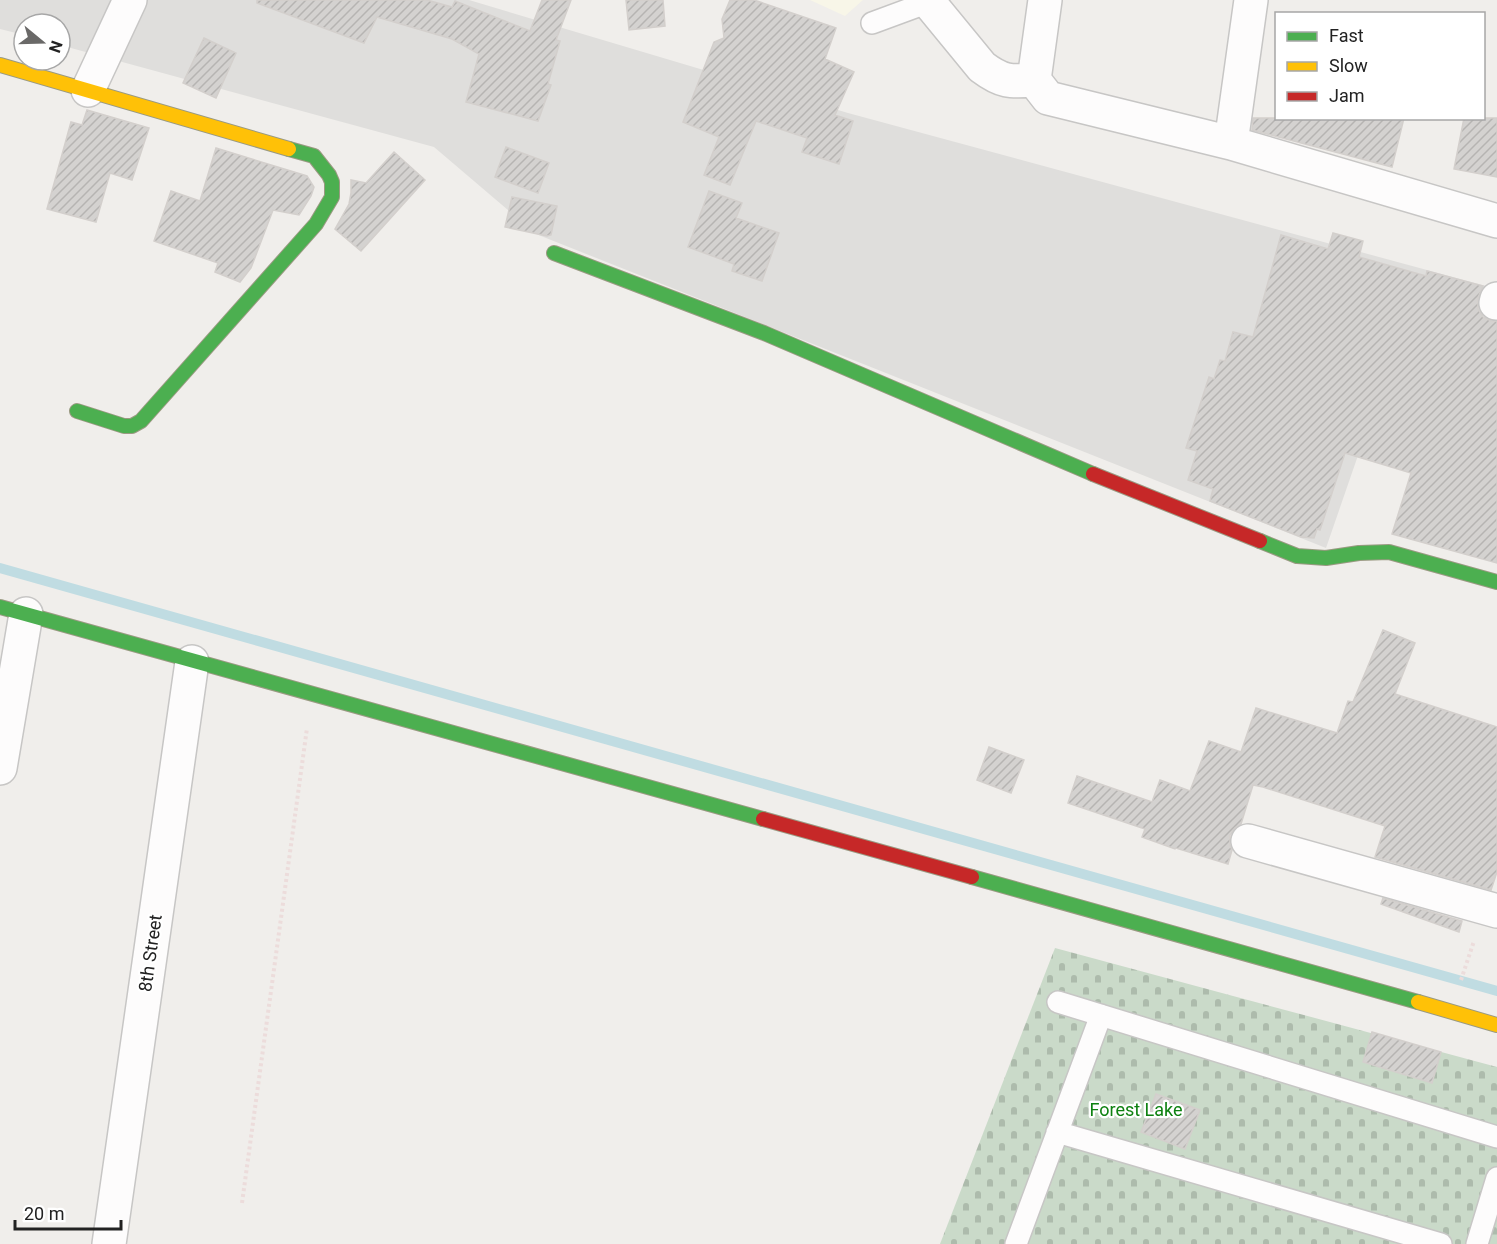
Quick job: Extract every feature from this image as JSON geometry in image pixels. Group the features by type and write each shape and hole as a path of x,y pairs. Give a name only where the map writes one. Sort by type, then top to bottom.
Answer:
{"street":[{"path":"88,90 130,0"},
{"path":"1045,0 1034,80 1048,98 1231,143 1497,220"},
{"path":"1231,143 1251,0"},
{"path":"928,1 982,67 992,75 1004,81 1034,80"},
{"path":"0,65 314,156 326,169 332,183 333,198 316,224 141,421 132,426 124,426 77,411"},
{"path":"554,253 764,333 1032,449 1297,556 1326,558 1359,553 1389,552 1497,582"},
{"path":"0,768 13,610 192,662 1313,971 1497,1026"},
{"name":"8th Street","path":"109,1244 192,662"},
{"path":"1248,841 1497,911"}],"lane":[{"path":"872,22 928,1"},
{"path":"1059,1002 1497,1137"},
{"path":"1017,1244 1101,1015"},
{"path":"1057,1132 1441,1244"},
{"path":"1477,1244 1497,1178"}],"path":[{"path":"242,1203 311,695"},
{"path":"1457,990 1474,939"}],"shaded area":[{"path":"0,0 469,0 848,113 1497,289 1497,481 1363,441 1326,548 536,234 434,147 72,48 72,12 12,12 12,32 0,29"},
{"path":"810,0 863,0 845,16"}],"green space":[{"name":"Forest Lake","path":"1055,948 1497,1067 1497,1244 940,1244"}],"building":[{"path":"257,0 427,0 452,7 455,1 530,31 542,0 571,0 556,40 560,41 548,84 551,85 538,121 466,102 479,54 452,39 377,17 364,43 257,3"},
{"path":"626,0 663,0 665,26 629,30"},
{"path":"730,0 754,0 836,28 825,59 854,72 835,115 853,121 839,164 802,152 807,138 756,121 730,185 704,175 719,137 683,122 714,42 724,38 722,19"},
{"path":"204,38 236,53 216,98 183,83"},
{"path":"87,110 149,128 132,180 110,173 96,222 47,209 71,122 82,125"},
{"path":"1253,118 1404,120 1392,167 1252,130"},
{"path":"1497,118 1497,177 1454,169 1464,120"},
{"path":"506,147 549,163 538,193 495,177"},
{"path":"216,148 307,176 314,187 299,215 273,210 251,268 240,282 215,272 218,263 154,241 171,191 200,201"},
{"path":"394,152 425,180 361,251 335,229 349,204 351,180 366,183"},
{"path":"709,191 742,203 736,218 779,233 762,281 732,271 734,264 688,247"},
{"path":"512,197 557,206 551,235 505,227"},
{"path":"1333,233 1363,241 1359,257 1426,276 1427,271 1483,286 1478,298 1478,309 1483,317 1497,321 1497,563 1392,534 1411,473 1345,453 1320,530 1317,529 1314,538 1301,537 1210,501 1213,489 1188,480 1197,451 1186,448 1209,377 1214,379 1220,360 1225,361 1233,332 1253,337 1281,235 1328,249"},
{"path":"1383,630 1415,643 1395,694 1497,727 1497,872 1491,890 1375,857 1385,826 1263,787 1253,785 1241,824 1230,835 1232,850 1228,864 1142,837 1145,829 1068,803 1077,776 1152,802 1160,780 1190,791 1209,741 1241,752 1256,708 1337,733 1348,701 1353,702"},
{"path":"989,747 1024,760 1011,793 977,780"},
{"path":"1383,898 1462,921 1459,932 1381,904"},
{"path":"1372,1032 1441,1052 1432,1083 1363,1062"},
{"path":"1156,1094 1200,1110 1185,1149 1141,1132"}],"waterway":[{"path":"0,568 1497,991"}],"traffic: fast":[{"path":"77,411 124,426 132,426 141,421 316,224 332,197 332,182 314,156 289,149"},
{"path":"554,253 764,333 1093,474"},
{"path":"1260,541 1297,556 1326,558 1359,553 1389,552 1497,582"},
{"path":"0,607 763,819"},
{"path":"972,877 1418,1002"}],"traffic: slow":[{"path":"0,65 289,149"},
{"path":"1418,1002 1497,1025"}],"traffic: jam":[{"path":"1093,474 1260,541"},
{"path":"763,819 972,877"}]}
